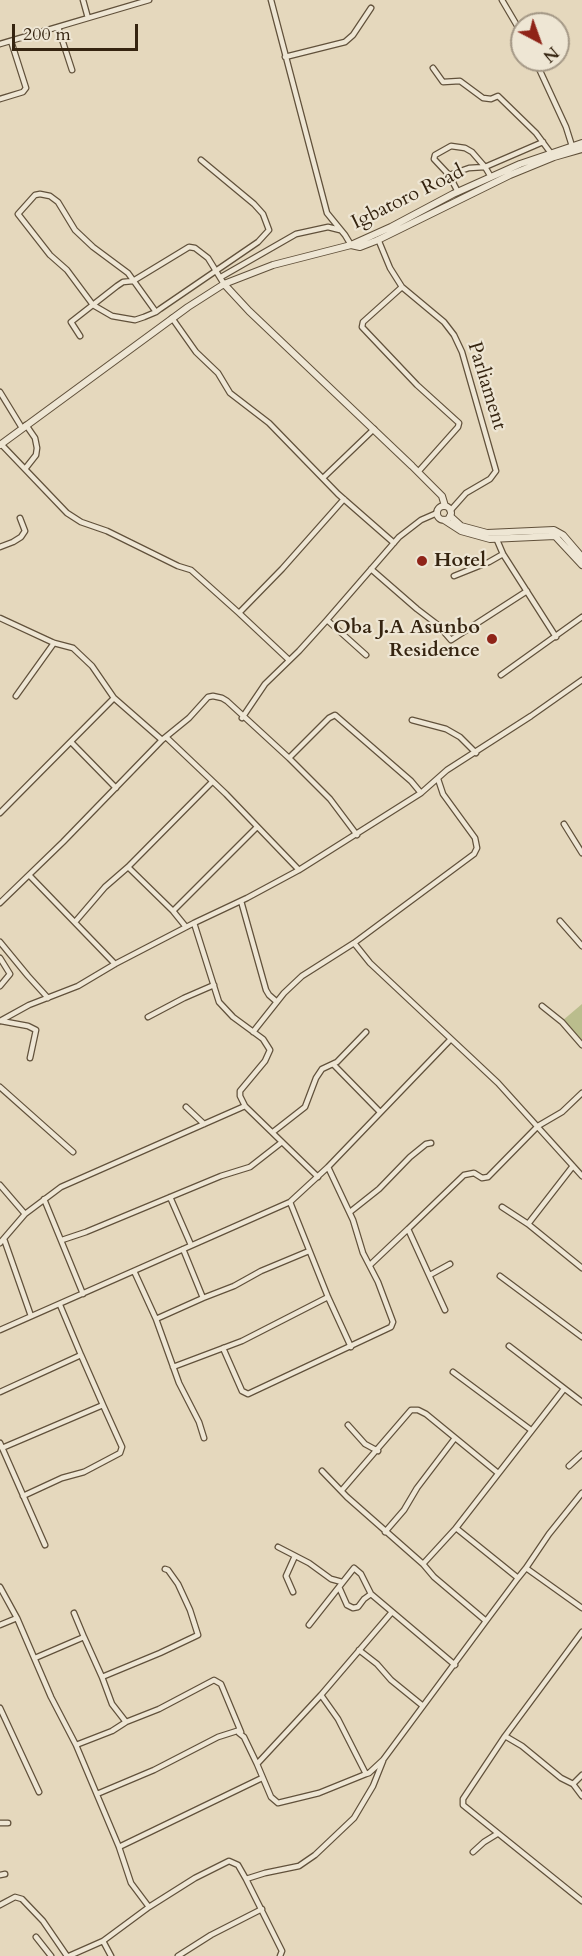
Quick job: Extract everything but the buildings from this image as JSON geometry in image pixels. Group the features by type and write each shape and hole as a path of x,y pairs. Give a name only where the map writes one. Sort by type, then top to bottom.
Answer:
{"street":[{"path":"83,0 88,18"},
{"path":"0,44 139,1 149,0"},
{"path":"222,280 351,245 327,213 271,0"},
{"path":"502,0 510,14"},
{"path":"285,57 345,42 353,35 371,8"},
{"path":"58,27 72,70"},
{"path":"0,99 23,92 26,88 11,40"},
{"path":"433,68 443,82 460,81 483,98 491,99 498,96 550,152"},
{"path":"541,72 566,127 572,146"},
{"path":"449,175 469,168 485,167 543,142"},
{"name":"Igbatoro Road","path":"351,245 527,161 582,143"},
{"path":"458,192 449,175 434,157 451,146 470,150 491,177"},
{"name":"Igbatoro Road","path":"351,245 360,247 378,240 510,175 554,157 582,149"},
{"path":"522,151 527,161"},
{"path":"156,312 125,271 75,230 58,202 45,194 35,195 19,211 19,218 50,255 67,270 93,305 112,316 135,320 156,312 258,242 269,230 262,214 254,204 201,160"},
{"path":"289,660 191,570 178,566 107,531 81,522 67,513 1,444 222,280 296,234 328,227 342,231"},
{"path":"378,240 386,230"},
{"name":"Parliament","path":"378,240 402,287 444,322 454,335 462,352 496,471 490,479 466,493 447,513"},
{"path":"80,336 71,322 123,282 133,281 189,247 195,248 208,258 222,280 249,311 442,496 453,527 471,535 497,540 555,536 582,565"},
{"path":"402,287 363,322 362,327 410,378 459,423 418,472"},
{"path":"172,318 196,352 218,373 230,393 269,423 280,437 344,499 394,543"},
{"path":"0,392 35,438 36,455 25,469"},
{"path":"323,478 374,429"},
{"path":"239,613 282,569 344,499"},
{"path":"242,717 265,684 327,620 394,543 422,520 436,513 438,508 469,530 487,533 554,530 563,535 582,557"},
{"path":"436,513 438,517 447,513"},
{"path":"0,547 21,537 25,531 20,518"},
{"path":"497,540 503,554 556,636"},
{"path":"454,576 503,554"},
{"path":"371,568 417,609 438,624 451,640 527,591"},
{"path":"501,675 582,617"},
{"path":"0,618 54,643 73,648 83,657 114,698 212,782 299,870"},
{"path":"327,620 366,655"},
{"path":"16,696 54,643"},
{"path":"0,1021 28,1005 86,982 115,964 299,870 421,793 447,770 476,753 582,680"},
{"path":"0,903 164,739 189,718 208,697 217,695 289,758 330,799 357,835"},
{"path":"0,813 114,698"},
{"path":"289,758 329,718 335,715 411,781 421,793"},
{"path":"412,720 446,729 460,736 476,753"},
{"path":"71,742 116,788"},
{"path":"254,1032 277,1002 302,976 354,943 476,851 475,838 443,794 438,779"},
{"path":"75,922 105,887 128,867 212,782"},
{"path":"564,824 582,853"},
{"path":"173,911 257,826"},
{"path":"128,867 186,927"},
{"path":"29,875 115,964"},
{"path":"241,901 266,990 277,1002"},
{"path":"560,921 582,946"},
{"path":"194,923 219,1002 263,1039 270,1050 265,1061 240,1091 240,1096 245,1106 318,1177"},
{"path":"0,942 48,998"},
{"path":"354,943 370,963 498,1083 582,1176"},
{"path":"0,958 10,974 0,986"},
{"path":"148,1017 214,985"},
{"path":"542,1006 567,1027 582,1045"},
{"path":"0,1021 28,1026 36,1030 30,1058"},
{"path":"273,1132 305,1107 316,1078 325,1066 333,1064 366,1032"},
{"path":"0,1330 290,1202 328,1167 450,1040"},
{"path":"333,1064 380,1112"},
{"path":"0,1087 72,1152"},
{"path":"370,1265 464,1175 474,1173 482,1178 488,1177 538,1126 562,1112 582,1093"},
{"path":"31,1316 2,1241 25,1214 61,1187 245,1106"},
{"path":"186,1107 204,1124"},
{"path":"62,1240 221,1176 250,1167 282,1142"},
{"path":"350,1212 379,1189 410,1157 430,1143"},
{"path":"528,1224 573,1166"},
{"path":"223,1348 242,1391 248,1394 388,1330 393,1325 350,1212 328,1167"},
{"path":"0,1185 25,1214"},
{"path":"170,1197 190,1245"},
{"path":"44,1199 83,1294"},
{"path":"290,1202 328,1297 351,1347"},
{"path":"502,1207 528,1224 582,1268"},
{"path":"408,1229 446,1310"},
{"path":"183,1249 204,1298"},
{"path":"156,1319 309,1251"},
{"path":"430,1275 450,1264"},
{"path":"134,1270 204,1438"},
{"path":"500,1276 582,1337"},
{"path":"174,1367 242,1341 328,1297"},
{"path":"23,1496 62,1478 84,1472 120,1453 122,1447 60,1305"},
{"path":"509,1346 582,1402"},
{"path":"0,1392 81,1355"},
{"path":"453,1372 531,1430"},
{"path":"423,1564 456,1528 564,1389"},
{"path":"45,1545 1,1446 103,1405"},
{"path":"342,1490 411,1410 418,1410 426,1414 498,1473"},
{"path":"348,1425 365,1444 378,1451"},
{"path":"385,1532 404,1510 417,1488 455,1438"},
{"path":"569,1466 582,1454"},
{"path":"322,1471 385,1532 423,1564 434,1577 486,1621"},
{"path":"97,1794 154,1770 218,1737 240,1730 239,1733 257,1764 271,1797 278,1803 319,1793 366,1774 383,1760 582,1493"},
{"path":"456,1528 518,1578"},
{"path":"278,1547 341,1584 347,1605 353,1608 358,1607 371,1594"},
{"path":"292,1592 286,1575 296,1556"},
{"path":"309,1625 350,1570 354,1568 357,1569 371,1594 455,1665"},
{"path":"526,1568 582,1608"},
{"path":"102,1677 198,1635 178,1584 165,1569"},
{"path":"0,1587 17,1618 51,1697 76,1746 119,1847 131,1883 149,1907"},
{"path":"257,1764 321,1695 392,1612"},
{"path":"74,1613 112,1704 126,1722"},
{"path":"0,1625 17,1618"},
{"path":"582,1632 505,1736 462,1802 497,1834 582,1901"},
{"path":"35,1658 84,1637"},
{"path":"359,1650 423,1707"},
{"path":"76,1746 159,1709 214,1680 221,1684 242,1735"},
{"path":"321,1695 338,1719 366,1774"},
{"path":"0,1708 39,1792"},
{"path":"505,1736 522,1746 561,1778 573,1784 582,1796"},
{"path":"246,1879 299,1866 315,1855 354,1818 373,1786 383,1760"},
{"path":"573,1784 582,1775"},
{"path":"119,1847 262,1778"},
{"path":"0,1823 8,1823"},
{"path":"473,1852 497,1834"},
{"path":"0,1905 15,1897 22,1899 43,1921 68,1956 103,1941 149,1907 195,1878 229,1861 238,1865 246,1879 282,1950 279,1956"},
{"path":"178,1956 211,1935 262,1910"},
{"path":"36,1937 51,1956"},
{"path":"103,1941 111,1956"}],"green space":[{"path":"582,1004 582,1041 562,1021"}],"place":[{"name":"Hotel","path":"422,561"},
{"name":"Oba J.A Asunbo Residence","path":"492,639"}]}
